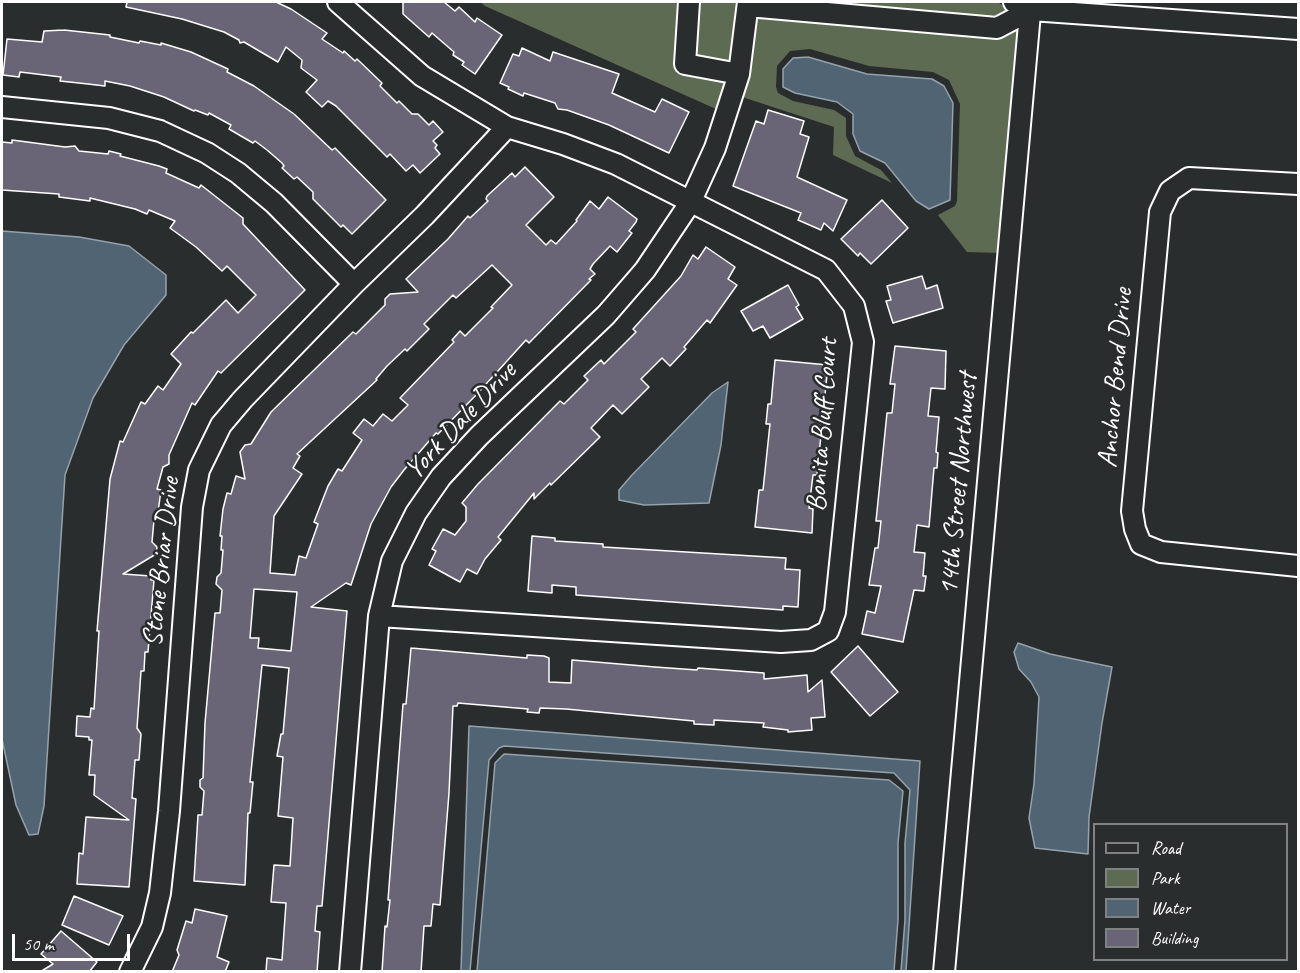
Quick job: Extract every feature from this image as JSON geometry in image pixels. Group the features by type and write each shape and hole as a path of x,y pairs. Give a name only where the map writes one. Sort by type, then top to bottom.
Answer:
{"street":[{"name":"Bonita Bluff Court","path":"338,2 422,76 507,127 616,164 826,270 854,306 863,342 835,612 828,631 811,640 781,642 379,616"},
{"path":"689,2 685,64 739,74"},
{"path":"748,4 997,28 1025,4 1299,29"},
{"name":"York Dale Drive","path":"350,972 379,616 392,561 416,513 441,477 479,436 606,315 645,270 690,203 716,148 739,74 748,4"},
{"name":"14th Street Northwest","path":"944,972 1025,4"},
{"path":"2,107 109,118 160,131 207,153 238,172 274,203 354,284"},
{"name":"Stone Briar Drive","path":"130,972 152,927 160,893 169,811 192,507 199,470 221,425 243,399 354,284 425,215 507,127"},
{"name":"Anchor Bend Drive","path":"1299,184 1189,178 1170,191 1160,212 1132,511 1135,529 1142,544 1161,552 1299,566"}],"green space":[{"path":"480,2 999,3 1011,10 1021,25 1000,253 967,252 938,215 955,206 957,201 960,104 949,80 933,72 869,66 810,49 790,51 777,66 778,93 793,101 834,110 846,118 846,136 855,156 881,170 892,183 833,155 834,127 736,95 725,113"}],"water":[{"path":"808,57 867,74 932,79 944,86 953,103 950,200 929,209 916,201 885,163 860,151 853,134 853,114 837,102 795,93 783,87 783,69 793,58"},
{"path":"2,231 79,237 129,246 166,275 166,295 124,345 93,398 65,475 44,806 38,834 29,835 16,805 2,739"},
{"path":"728,382 721,445 709,503 644,505 619,500 619,490 632,475 712,393"},
{"path":"1018,643 1050,654 1112,667 1089,817 1088,854 1035,848 1029,818 1034,784 1039,697 1031,682 1019,669 1014,652"},
{"path":"469,726 920,761 906,971 901,971 905,920 905,843 910,790 894,773 504,746 499,748 489,760 470,971 461,971"},
{"path":"504,754 889,780 903,791 898,843 898,920 894,971 477,971 495,763"}],"building":[{"path":"127,2 276,2 291,9 327,33 322,39 343,53 344,51 355,61 357,59 382,83 380,86 397,103 399,101 412,114 418,114 429,125 433,121 443,132 433,141 440,154 420,173 413,165 406,171 390,154 387,157 336,106 328,101 322,107 306,92 317,80 301,68 302,60 286,47 278,62 244,42 240,43 239,40 224,32 182,19 126,7"},
{"path":"403,2 444,2 455,11 459,7 475,22 477,18 502,35 475,74 462,65 464,62 453,55 454,52 432,33 429,37 403,14"},
{"path":"64,30 110,35 110,37 139,43 140,41 161,45 161,43 191,52 228,69 227,72 254,86 294,114 332,150 335,148 386,200 352,234 343,225 341,227 313,199 313,192 297,177 294,179 282,168 284,166 282,163 267,150 255,141 253,143 229,129 231,125 209,113 208,115 194,111 164,97 130,86 105,81 105,86 60,81 61,77 20,72 19,77 3,75 7,39 42,42 44,31"},
{"path":"522,48 550,61 553,52 619,74 612,93 655,112 662,99 689,112 669,153 609,125 558,109 555,103 524,93 523,96 508,89 509,87 500,83 513,54 519,56"},
{"path":"768,110 804,121 800,134 809,137 797,177 847,200 833,231 824,223 821,230 798,220 801,213 733,186 756,121 764,124"},
{"path":"12,140 65,147 75,146 79,151 108,154 109,151 167,169 166,173 199,188 201,185 243,218 243,224 305,290 221,373 218,371 195,405 192,403 169,455 169,464 163,467 157,489 161,490 152,542 157,547 156,554 123,574 151,576 151,580 154,580 148,652 145,652 144,671 141,671 137,728 141,734 139,760 135,760 132,798 136,799 129,887 77,884 79,853 83,854 86,817 129,820 94,795 95,775 89,775 92,740 89,740 89,737 76,736 77,716 90,717 91,708 94,709 99,631 97,631 110,479 120,441 123,442 141,402 145,404 158,386 163,390 181,364 171,354 226,300 238,313 256,295 227,266 222,271 196,247 170,228 175,221 149,210 147,214 90,198 90,201 59,197 59,194 2,190 2,142 12,143"},
{"path":"525,167 554,197 526,225 546,245 551,240 556,244 577,221 590,201 599,209 608,197 637,219 629,231 632,233 617,252 610,246 590,269 595,274 589,279 591,280 529,343 526,340 478,393 438,434 436,433 404,470 391,487 371,524 351,585 346,583 311,607 347,611 322,906 317,906 315,931 320,932 317,972 266,972 267,958 282,960 286,903 271,902 274,865 290,866 293,818 278,816 283,757 277,756 281,734 283,734 289,668 262,665 250,782 253,782 250,813 248,813 245,885 194,881 198,815 202,815 204,791 200,787 200,780 203,778 205,723 215,613 220,613 222,590 216,584 217,577 221,573 223,550 221,550 222,536 220,536 227,493 231,494 236,476 245,479 240,452 245,445 251,444 271,412 353,332 356,334 385,305 385,299 390,294 418,292 406,279 448,239 468,216 470,218 488,201 487,196 512,173 515,177","holes":["492,265 512,285 465,336 460,331 452,340 454,342 400,398 408,405 392,421 383,414 373,426 364,419 353,433 362,440 342,471 338,469 328,486 314,522 318,524 306,558 299,556 295,575 270,573 274,516 302,474 293,468 300,456 297,454 377,380 387,366 405,349 407,351 429,329 424,324 453,295 456,298","254,589 297,592 291,651 258,648 259,638 250,638"]},
{"path":"882,200 908,228 871,264 860,253 858,256 841,239"},
{"path":"706,247 735,267 728,279 737,285 710,323 707,320 684,347 686,349 670,366 662,358 641,379 649,387 622,414 613,405 591,428 600,437 534,499 534,493 498,537 501,540 485,559 477,574 467,569 460,582 429,565 436,551 432,549 443,529 455,535 466,521 466,507 462,503 478,484 560,401 564,404 588,380 584,376 601,360 604,364 636,332 633,329 681,276 693,255 698,259"},
{"path":"922,276 926,289 937,285 943,308 893,323 886,301 891,300 887,286"},
{"path":"788,285 799,305 796,307 803,319 770,338 763,326 753,331 741,311"},
{"path":"895,346 946,351 945,389 931,388 928,416 939,417 937,468 934,468 929,527 917,525 914,552 925,553 924,591 914,590 903,642 862,634 867,611 875,613 881,586 869,585 875,548 878,548 881,521 876,521 887,413 892,413 895,384 890,384"},
{"path":"775,360 828,365 817,475 813,475 809,508 813,509 812,533 755,527 759,490 763,490 770,424 766,424 768,404 771,404"},
{"path":"532,536 555,538 555,541 603,544 603,547 786,558 785,569 800,570 798,607 783,606 783,610 576,595 576,587 552,585 552,593 528,591"},
{"path":"858,646 898,692 870,716 831,672"},
{"path":"411,648 527,658 527,655 544,656 549,658 549,682 571,683 572,660 764,673 764,679 807,675 808,692 822,680 825,717 811,718 812,730 788,732 788,730 763,727 764,723 714,720 714,725 694,724 694,721 566,709 540,708 539,713 527,712 528,709 458,703 457,706 453,706 440,905 433,904 431,926 424,926 421,972 382,972 385,926 387,927 390,900 388,900 403,704 406,704"},
{"path":"74,896 123,916 109,945 62,925"},
{"path":"195,909 227,916 217,957 229,962 225,972 172,972 179,955 177,950 186,921 192,923"},
{"path":"61,931 97,962 89,972 40,972 53,964 41,954"}]}
